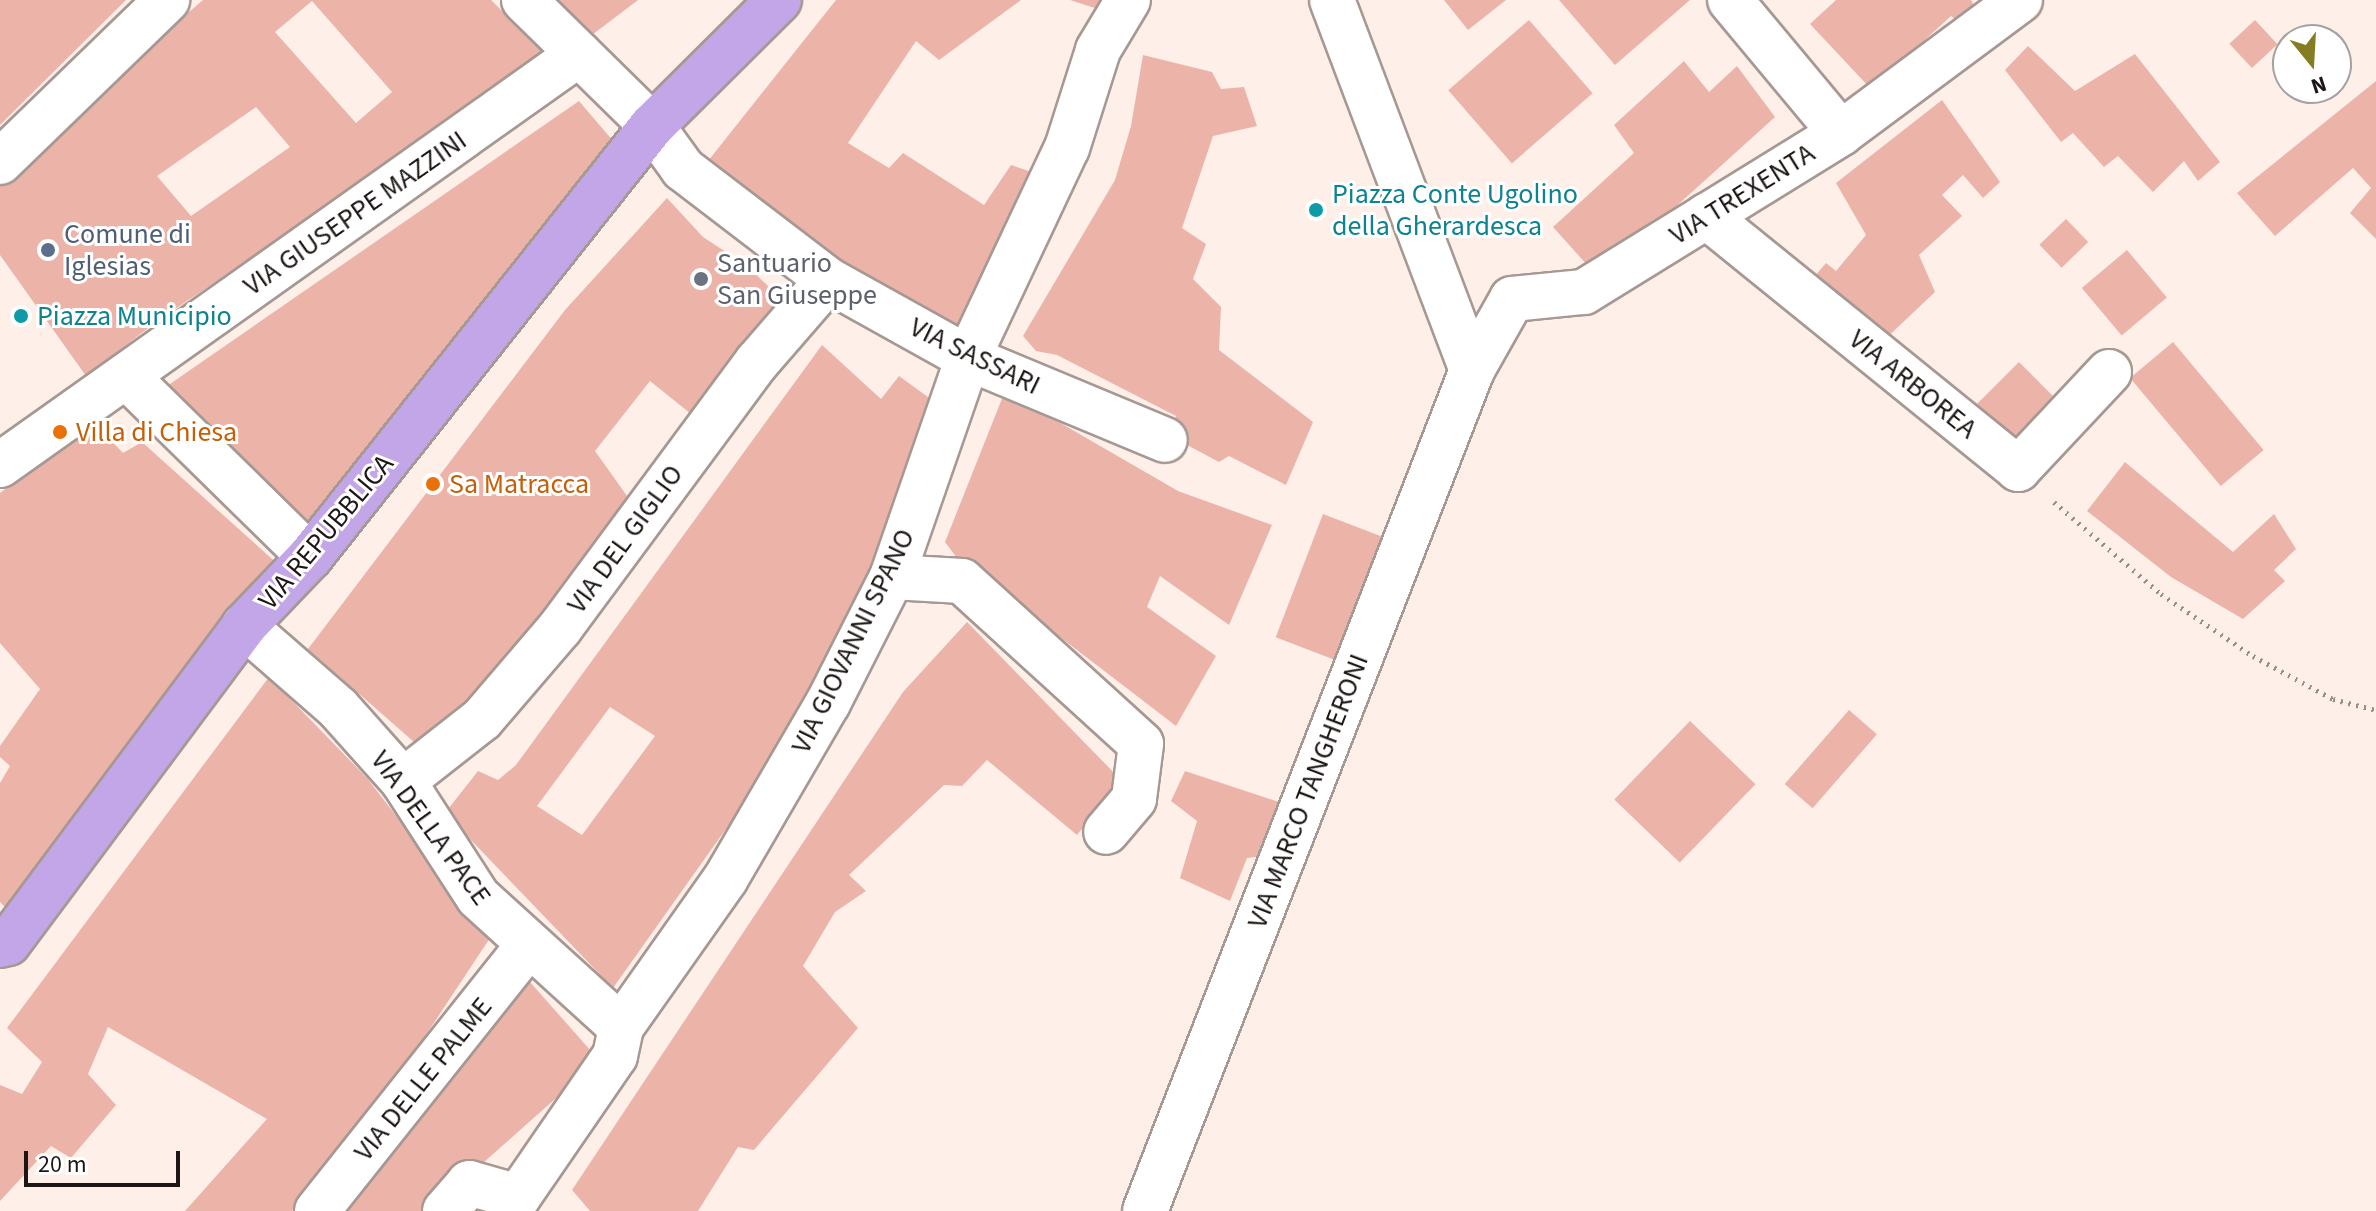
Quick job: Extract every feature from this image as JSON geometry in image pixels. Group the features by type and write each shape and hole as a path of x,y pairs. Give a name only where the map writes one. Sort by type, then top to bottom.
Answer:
{"main road":[{"name":"VIA REPUBBLICA","path":"4,944 244,626 310,557 652,126 779,0"}],"street":[{"path":"0,162 167,0"},
{"name":"VIA SASSARI","path":"524,0 652,126 683,169 828,280 968,358 1165,440"},
{"name":"VIA GIOVANNI SPANO","path":"518,1204 615,1056 621,1027 726,878 828,703 892,577 968,358 1067,148 1098,50 1128,0"},
{"path":"1332,0 1472,370"},
{"path":"1730,0 1841,133"},
{"name":"VIA TREXENTA","path":"1472,370 1512,299 1584,292 1841,133 2020,0"},
{"name":"VIA GIUSEPPE MAZZINI","path":"109,388 579,54"},
{"name":"VIA ARBOREA","path":"1706,216 2018,469"},
{"name":"VIA DEL GIGLIO","path":"403,781 482,719 560,628 757,362 828,280"},
{"name":"VIA MARCO TANGHERONI","path":"1145,1211 1472,370"},
{"path":"2018,469 2109,372"},
{"path":"0,465 109,388 310,557"},
{"path":"892,577 962,581 1141,744 1134,799 1106,832"},
{"name":"VIA DELLA PACE","path":"244,626 338,708 403,781 465,880 528,946 621,1027"},
{"name":"VIA DELLE PALME","path":"317,1211 528,946"},
{"path":"445,1211 469,1183 518,1204"}],"path":[{"path":"2018,469 2161,594 2253,656 2333,699 2376,710"}],"building":[{"path":"0,0 126,0 0,125"},
{"path":"203,0 491,0 548,56 156,322 86,376 0,255 0,173","holes":["312,1 392,92 356,123 275,32","256,107 290,147 191,216 157,176"]},
{"path":"554,0 638,0 588,38"},
{"path":"836,0 1021,0 939,60 916,41 848,143 889,168 903,153 984,205 1011,165 1047,177 956,343 804,237 708,161"},
{"path":"1070,0 1104,0 1101,10"},
{"path":"1444,0 1506,0 1468,30"},
{"path":"1559,0 1690,0 1615,65"},
{"path":"1836,0 1971,0 1975,7 1963,25 1951,16 1871,89 1810,24"},
{"path":"1529,20 1593,93 1512,163 1448,90"},
{"path":"2255,20 2272,38 2272,49 2252,68 2229,44"},
{"path":"2028,46 2075,91 2135,54 2220,162 2198,181 2184,161 2153,192 2118,156 2104,167 2073,133 2061,142 2005,70"},
{"path":"1143,55 1212,72 1221,89 1244,87 1257,126 1213,136 1182,228 1206,244 1193,279 1221,307 1219,350 1313,422 1286,485 1229,456 1219,462 1172,437 1176,416 1057,355 1036,351 1023,336 1115,180 1131,126"},
{"path":"1684,61 1709,92 1737,66 1775,117 1598,277 1553,227 1634,153 1614,125"},
{"path":"2376,81 2376,239 2350,213 2371,188 2353,168 2275,236 2237,193 2347,104 2352,104 2352,100"},
{"path":"1942,100 2000,182 1983,198 1963,175 1942,195 1962,216 1919,255 1935,292 1880,344 1808,284 1826,263 1836,271 1866,235 1836,183"},
{"path":"579,101 620,149 312,526 167,386"},
{"path":"667,198 703,237 746,265 788,305 706,426 650,381 595,451 637,510 431,757 308,649 565,310"},
{"path":"2066,219 2088,242 2062,268 2039,245"},
{"path":"2127,250 2167,297 2122,335 2082,288"},
{"path":"2173,342 2264,450 2221,486 2130,378"},
{"path":"822,345 881,399 899,376 939,405 863,595 779,754 613,988 445,813 478,771 498,780 516,765","holes":["610,707 655,736 582,835 537,806"]},
{"path":"2019,362 2058,401 2005,454 1966,415"},
{"path":"1005,391 1178,491 1272,525 1229,625 1160,576 1147,607 1216,656 1176,726 957,558 945,542"},
{"path":"94,423 123,453 142,442 282,568 15,917 0,902 0,783 10,766 0,757 0,746 40,689 0,643 0,493"},
{"path":"2125,462 2233,552 2274,514 2296,549 2274,570 2285,581 2243,619 2171,577 2087,511"},
{"path":"1323,514 1399,543 1351,666 1276,637"},
{"path":"967,622 1121,780 1077,835 987,760 962,786 944,785 849,875 866,891 835,912 803,966 858,1028 754,1150 738,1147 698,1211 590,1211 572,1190 903,692"},
{"path":"269,677 367,778 490,938 408,1062 292,1211 185,1211 267,1119 108,1027 88,1074 116,1105 71,1158 51,1146 0,1201 0,1085 22,1094 42,1062 7,1028"},
{"path":"1849,710 1877,734 1813,808 1785,784"},
{"path":"1690,721 1755,784 1680,863 1614,799"},
{"path":"1185,771 1288,805 1263,856 1247,858 1230,901 1180,878 1197,821 1171,801"},
{"path":"530,982 599,1060 429,1211 340,1211"}],"place":[{"name":"Piazza Conte Ugolino della Gherardesca","path":"1316,210"},
{"name":"Comune di Iglesias","path":"48,250"},
{"name":"Santuario San Giuseppe","path":"701,279"},
{"name":"Piazza Municipio","path":"21,316"},
{"name":"Villa di Chiesa","path":"60,432"},
{"name":"Sa Matracca","path":"433,484"}]}
